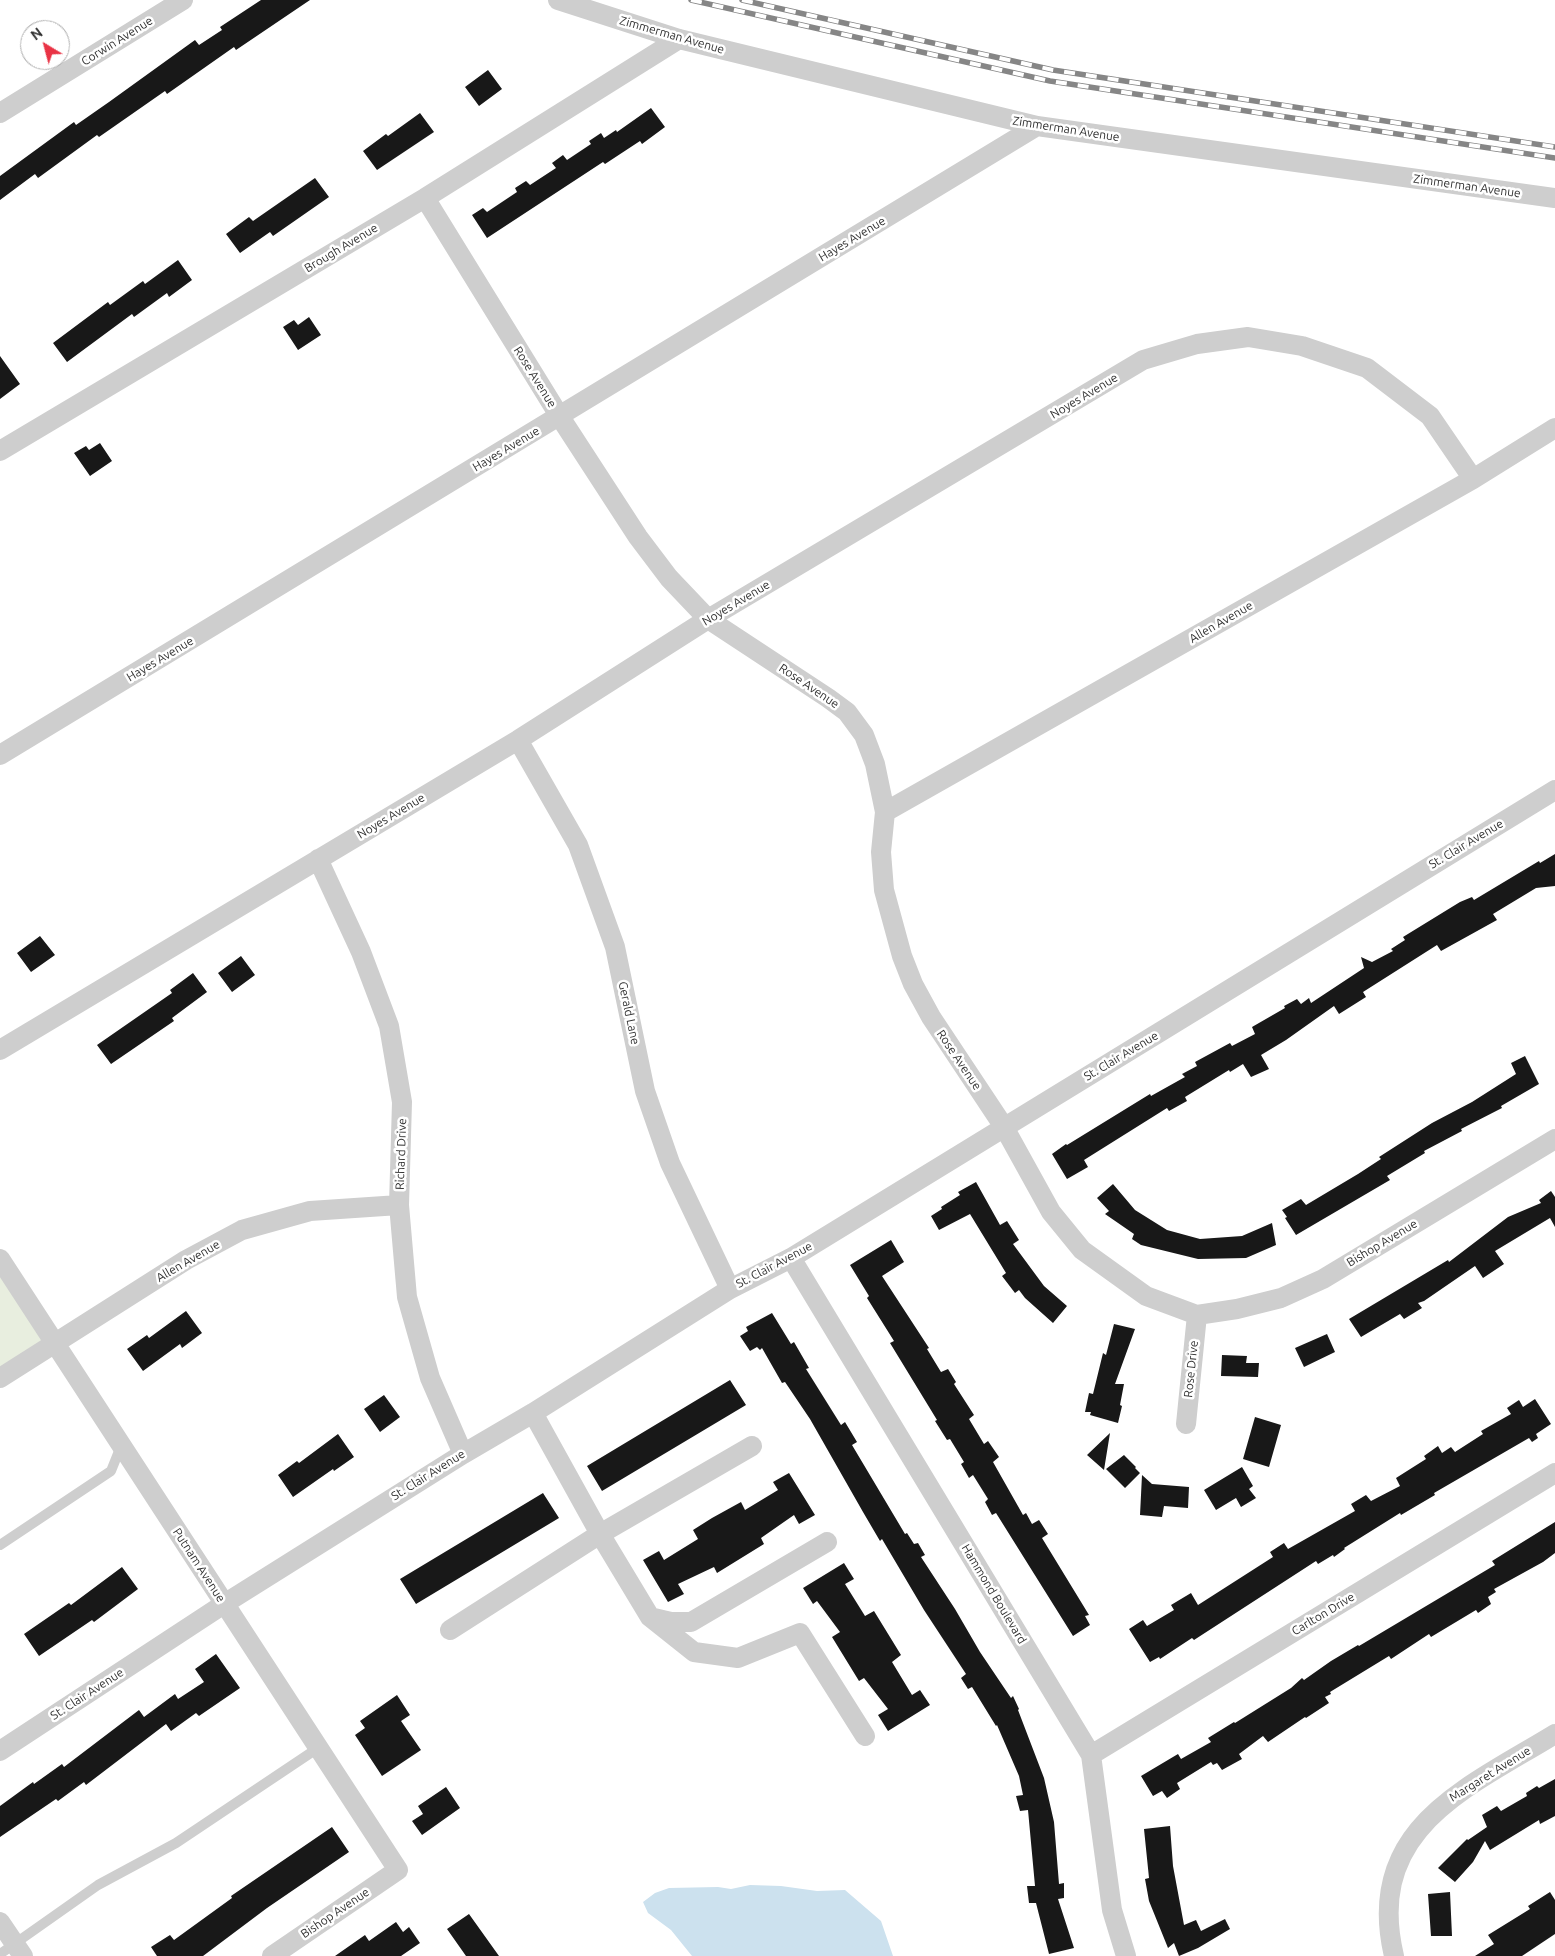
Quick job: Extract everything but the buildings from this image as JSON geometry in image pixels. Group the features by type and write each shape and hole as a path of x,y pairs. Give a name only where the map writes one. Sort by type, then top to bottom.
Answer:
{"street":[{"name":"Corwin Avenue","path":"0,113 183,0"},
{"name":"Zimmerman Avenue","path":"558,0 679,39 1037,126 1555,198"},
{"name":"Brough Avenue","path":"0,451 425,198 679,39"},
{"name":"Hayes Avenue","path":"0,755 1037,126"},
{"name":"Rose Avenue","path":"425,198 560,417 638,537 669,578 708,620 847,712 864,735 872,757 885,812 881,852 884,890 902,956 913,984 931,1017 1004,1127 1051,1212 1082,1250 1146,1296 1197,1314"},
{"name":"Noyes Avenue","path":"0,1050 518,740 708,620 1143,360 1197,344 1248,337 1302,346 1367,368 1430,416 1473,479"},
{"name":"Allen Avenue","path":"885,812 1473,479 1555,428"},
{"name":"Gerald Lane","path":"518,740 578,845 615,947 645,1091 670,1163 730,1289"},
{"name":"St. Clair Avenue","path":"0,1751 224,1604 463,1454 533,1413 730,1289 790,1258 1555,790"},
{"name":"Richard Drive","path":"318,860 361,952 389,1026 402,1102 399,1205 407,1297 430,1378 463,1454"},
{"name":"Bishop Avenue","path":"1197,1314 1237,1309 1281,1298 1323,1279 1555,1139"},
{"name":"Allen Avenue","path":"0,1378 186,1260 242,1230 310,1211 399,1205"},
{"name":"Hammond Boulevard","path":"790,1258 1091,1755 1112,1910 1126,1956"},
{"name":"Putnam Avenue","path":"0,1259 398,1870"},
{"name":"Rose Drive","path":"1186,1424 1197,1314"},
{"path":"533,1413 600,1534 650,1617 694,1652 738,1658 800,1633 865,1736"},
{"path":"450,1630 600,1534 752,1446"},
{"name":"Carlton Drive","path":"1091,1755 1555,1473"},
{"path":"650,1617 671,1622 691,1622 827,1542"},
{"name":"Margaret Avenue","path":"1394,1956 1389,1935 1389,1908 1392,1881 1402,1851 1430,1816 1452,1796 1555,1734"},
{"name":"Bishop Avenue","path":"272,1956 398,1870"},
{"path":"0,1922 13,1951"}],"lane":[{"path":"0,1545 111,1472 121,1446"},
{"path":"13,1951 98,1884 176,1843 318,1748"}],"green space":[{"path":"0,1259 54,1342 0,1378"}],"water":[{"path":"750,1885 781,1886 817,1891 845,1890 881,1921 893,1956 692,1956 671,1930 648,1913 643,1902 655,1893 669,1888 718,1887 731,1889"}],"railway":[{"path":"691,0 1050,81 1555,158"},
{"path":"742,0 1053,70 1555,147"}]}
